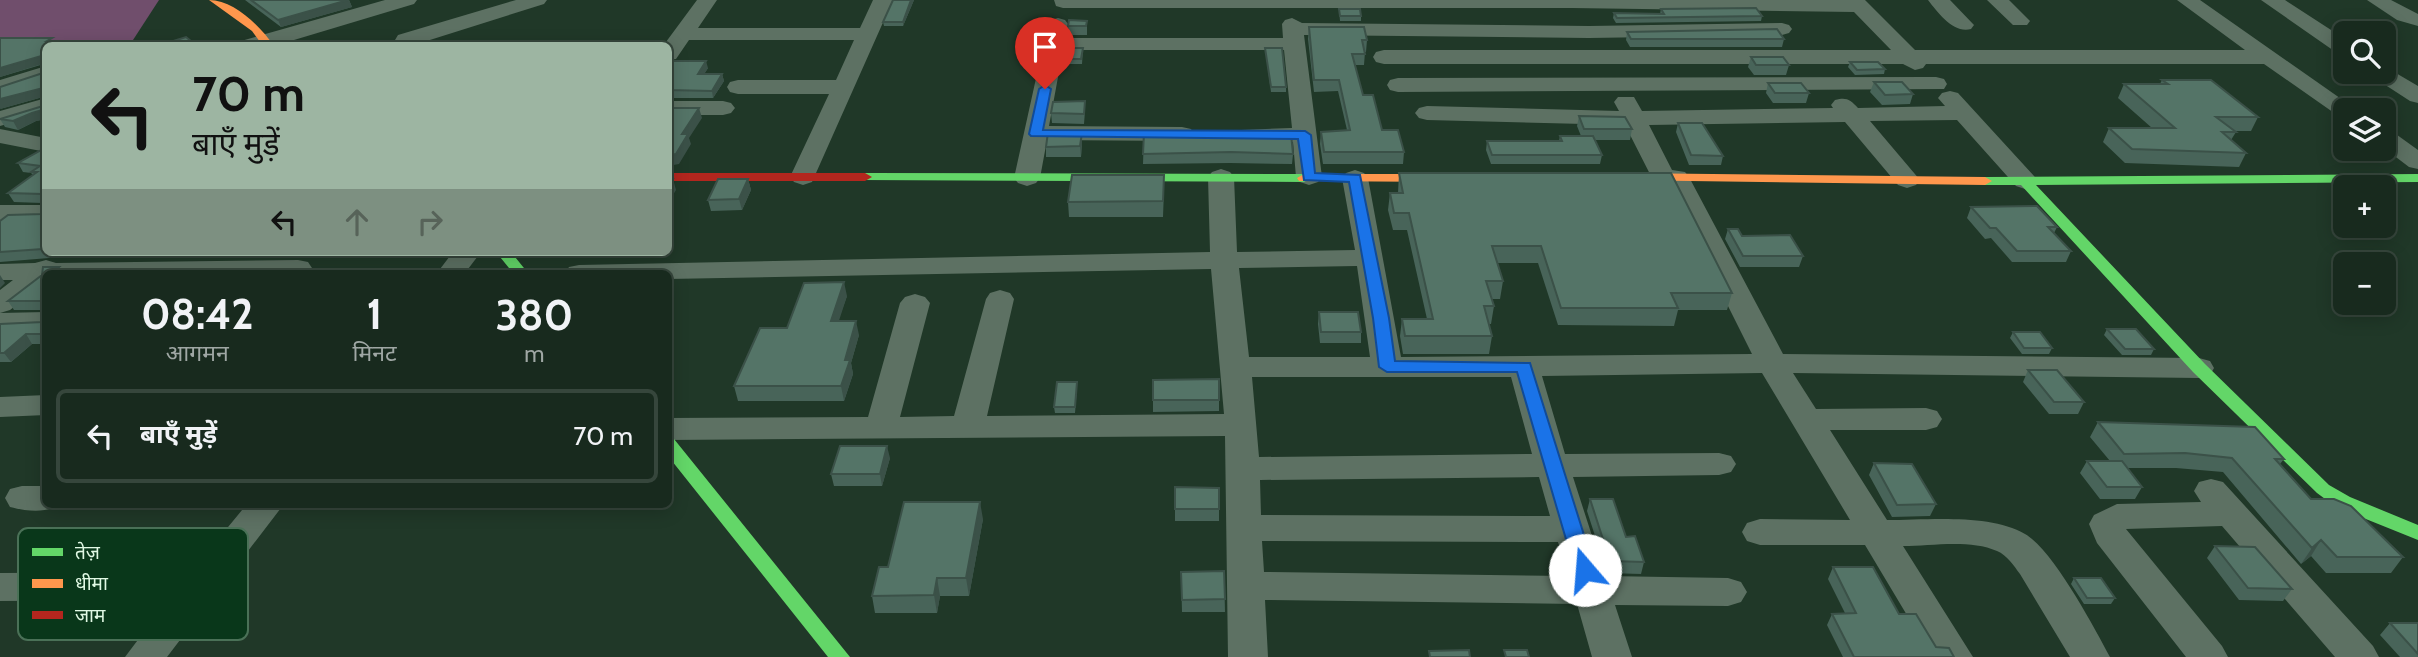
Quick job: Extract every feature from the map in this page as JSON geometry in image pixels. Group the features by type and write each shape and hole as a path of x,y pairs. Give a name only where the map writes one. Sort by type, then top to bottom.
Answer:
{"street":[{"path":"214,0 256,29 260,42"},
{"path":"268,42 407,0"},
{"path":"412,42 537,0"},
{"path":"672,48 707,0"},
{"path":"803,177 883,0"},
{"path":"1938,0 1964,25"},
{"path":"1997,0 2020,21"},
{"path":"2187,0 2333,102"},
{"path":"2271,0 2333,40"},
{"path":"2376,0 2402,15 2418,20"},
{"path":"2408,0 2418,6"},
{"path":"1027,178 1063,1 1571,1 1765,6 1857,3 1964,113 2199,368 2323,489 2343,502 2418,533"},
{"path":"1571,1 1772,363 1953,657"},
{"path":"1290,2 1308,177"},
{"path":"1765,6 1827,86 1907,180"},
{"path":"365,12 408,42"},
{"path":"1054,44 1782,29"},
{"path":"681,34 868,34"},
{"path":"672,54 813,54"},
{"path":"1384,57 2269,57"},
{"path":"0,87 42,74"},
{"path":"2396,82 2418,96"},
{"path":"1398,85 1936,84"},
{"path":"738,87 844,87"},
{"path":"0,120 42,106"},
{"path":"672,108 723,108"},
{"path":"1427,113 1635,118 1964,113"},
{"path":"1036,134 1305,135"},
{"path":"0,136 42,144"},
{"path":"2396,146 2418,162"},
{"path":"672,177 1467,177"},
{"path":"1221,177 1224,261 1244,469 1248,657"},
{"path":"1607,177 2025,181 2418,178"},
{"path":"1355,178 1387,367"},
{"path":"0,213 42,213"},
{"path":"42,270 60,256"},
{"path":"453,270 464,256"},
{"path":"506,256 518,270"},
{"path":"672,271 1370,258"},
{"path":"106,270 302,264"},
{"path":"0,272 40,272"},
{"path":"0,304 40,272"},
{"path":"968,426 1000,299"},
{"path":"881,427 915,303"},
{"path":"0,322 42,321"},
{"path":"1235,367 1524,367 1772,363 2199,368"},
{"path":"1524,367 1612,657"},
{"path":"0,407 42,405"},
{"path":"1806,421 1926,419"},
{"path":"672,429 1241,425"},
{"path":"672,448 840,657"},
{"path":"1244,469 1553,468 1719,464"},
{"path":"2208,657 2110,534 2107,524 2117,517 2221,502 2359,657"},
{"path":"248,528 264,508"},
{"path":"1244,528 1572,529"},
{"path":"1760,531 1972,533 2000,538 2014,544 2028,559 2090,657"},
{"path":"1246,586 1728,592"},
{"path":"0,587 18,587"},
{"path":"145,657 158,640"}],"shaded area":[{"path":"0,0 159,0 133,40 0,42"}],"building":[{"path":"251,0 348,0 278,20"},
{"path":"893,0 911,0 903,22 883,22"},
{"path":"1756,8 1762,16 1617,18 1614,13 1664,14 1661,9"},
{"path":"1339,9 1360,9 1361,16 1340,16"},
{"path":"1069,20 1087,21 1086,26 1068,26"},
{"path":"1309,27 1364,27 1367,40 1362,40 1365,54 1352,54 1363,95 1373,95 1382,130 1398,130 1404,152 1324,152 1321,132 1350,130 1339,80 1314,80"},
{"path":"1777,29 1784,39 1631,39 1627,32"},
{"path":"186,37 192,42 170,42"},
{"path":"0,38 115,41 42,42 42,57 0,68"},
{"path":"1065,48 1083,48 1081,59 1063,59"},
{"path":"1265,48 1282,48 1286,87 1271,87"},
{"path":"1751,57 1783,57 1789,65 1756,65"},
{"path":"672,61 706,61 698,74 722,74 712,91 672,90"},
{"path":"1850,62 1878,62 1885,69 1857,70"},
{"path":"42,73 42,88 0,99 0,87"},
{"path":"2162,80 2211,80 2258,117 2216,117 2236,132 2222,132 2246,153 2132,149 2109,128 2175,128 2124,84 2168,84"},
{"path":"1874,82 1902,82 1913,94 1885,95"},
{"path":"1768,83 1801,83 1809,93 1775,93"},
{"path":"1085,101 1084,114 1051,113 1053,102"},
{"path":"42,106 42,110 13,121 0,119"},
{"path":"672,108 699,108 682,134 688,134 676,154 672,154"},
{"path":"1579,116 1625,117 1632,129 1584,129"},
{"path":"1678,123 1702,123 1723,156 1691,155"},
{"path":"1048,132 1082,133 1080,146 1046,147"},
{"path":"1144,133 1291,134 1293,154 1143,154"},
{"path":"1560,136 1593,136 1602,155 1492,155 1487,141 1562,141"},
{"path":"42,150 42,194 8,193 37,172 31,172 40,166 18,163"},
{"path":"1399,173 1671,173 1732,293 1671,293 1678,308 1561,308 1541,246 1492,246 1503,281 1486,281 1494,306 1484,306 1492,336 1405,336 1402,319 1433,319 1409,213 1394,213 1390,193 1403,193"},
{"path":"1072,175 1164,175 1163,201 1068,202"},
{"path":"718,179 748,179 739,199 708,200"},
{"path":"2037,206 2057,227 2048,227 2071,251 2017,251 1996,228 1990,228 1971,207"},
{"path":"42,214 42,249 0,252 0,221 8,215"},
{"path":"1728,229 1738,229 1742,236 1790,235 1803,256 1743,256"},
{"path":"43,267 59,267 56,270 43,270"},
{"path":"42,275 42,301 8,301"},
{"path":"844,282 831,321 856,321 845,360 850,360 841,386 734,386 760,328 787,328 804,283"},
{"path":"1319,312 1358,312 1361,332 1321,332"},
{"path":"42,322 42,334 26,334 4,353 0,353 0,324"},
{"path":"2107,329 2136,329 2154,349 2125,349"},
{"path":"2013,332 2040,332 2052,348 2024,348"},
{"path":"2028,370 2057,370 2084,402 2054,402"},
{"path":"1219,379 1219,400 1153,400 1153,380"},
{"path":"1057,382 1077,382 1075,407 1054,407"},
{"path":"2098,422 2255,427 2284,459 2275,459 2311,499 2334,499 2351,506 2403,557 2337,557 2321,540 2312,548 2232,458 2185,453 2124,454"},
{"path":"840,446 887,446 880,474 831,474"},
{"path":"2087,461 2122,461 2142,487 2107,487"},
{"path":"1874,463 1912,464 1936,504 1897,505"},
{"path":"1175,487 1219,488 1219,509 1175,509"},
{"path":"1590,499 1613,499 1626,537 1635,536 1644,562 1610,561"},
{"path":"904,502 980,502 966,578 937,578 934,595 872,596 879,567 888,567"},
{"path":"2215,546 2255,547 2292,589 2248,588"},
{"path":"1833,567 1873,567 1899,614 1916,614 1936,647 1949,648 1954,657 1854,657 1832,614 1856,613"},
{"path":"1224,571 1225,599 1182,600 1181,572"},
{"path":"2074,578 2101,578 2115,598 2087,598"},
{"path":"2390,623 2418,623 2418,654"},
{"path":"1469,650 1470,657 1430,657 1429,651"},
{"path":"1504,650 1527,650 1529,657 1506,657"}],"traffic: fast":[{"path":"865,177 1304,178"},
{"path":"1985,181 2418,178"},
{"path":"2025,181 2199,368 2323,489 2343,502 2418,533"},
{"path":"506,256 518,270"},
{"path":"672,448 840,657"}],"traffic: slow":[{"path":"214,0 256,29 266,42"},
{"path":"1622,177 1985,181"},
{"path":"1304,178 1450,178"}],"traffic: jam":[{"path":"672,177 865,177"}],"route":[{"path":"1045,89 1036,134 1305,135 1308,177 1355,178 1381,318 1387,367 1524,367 1532,401 1585,570"}]}
